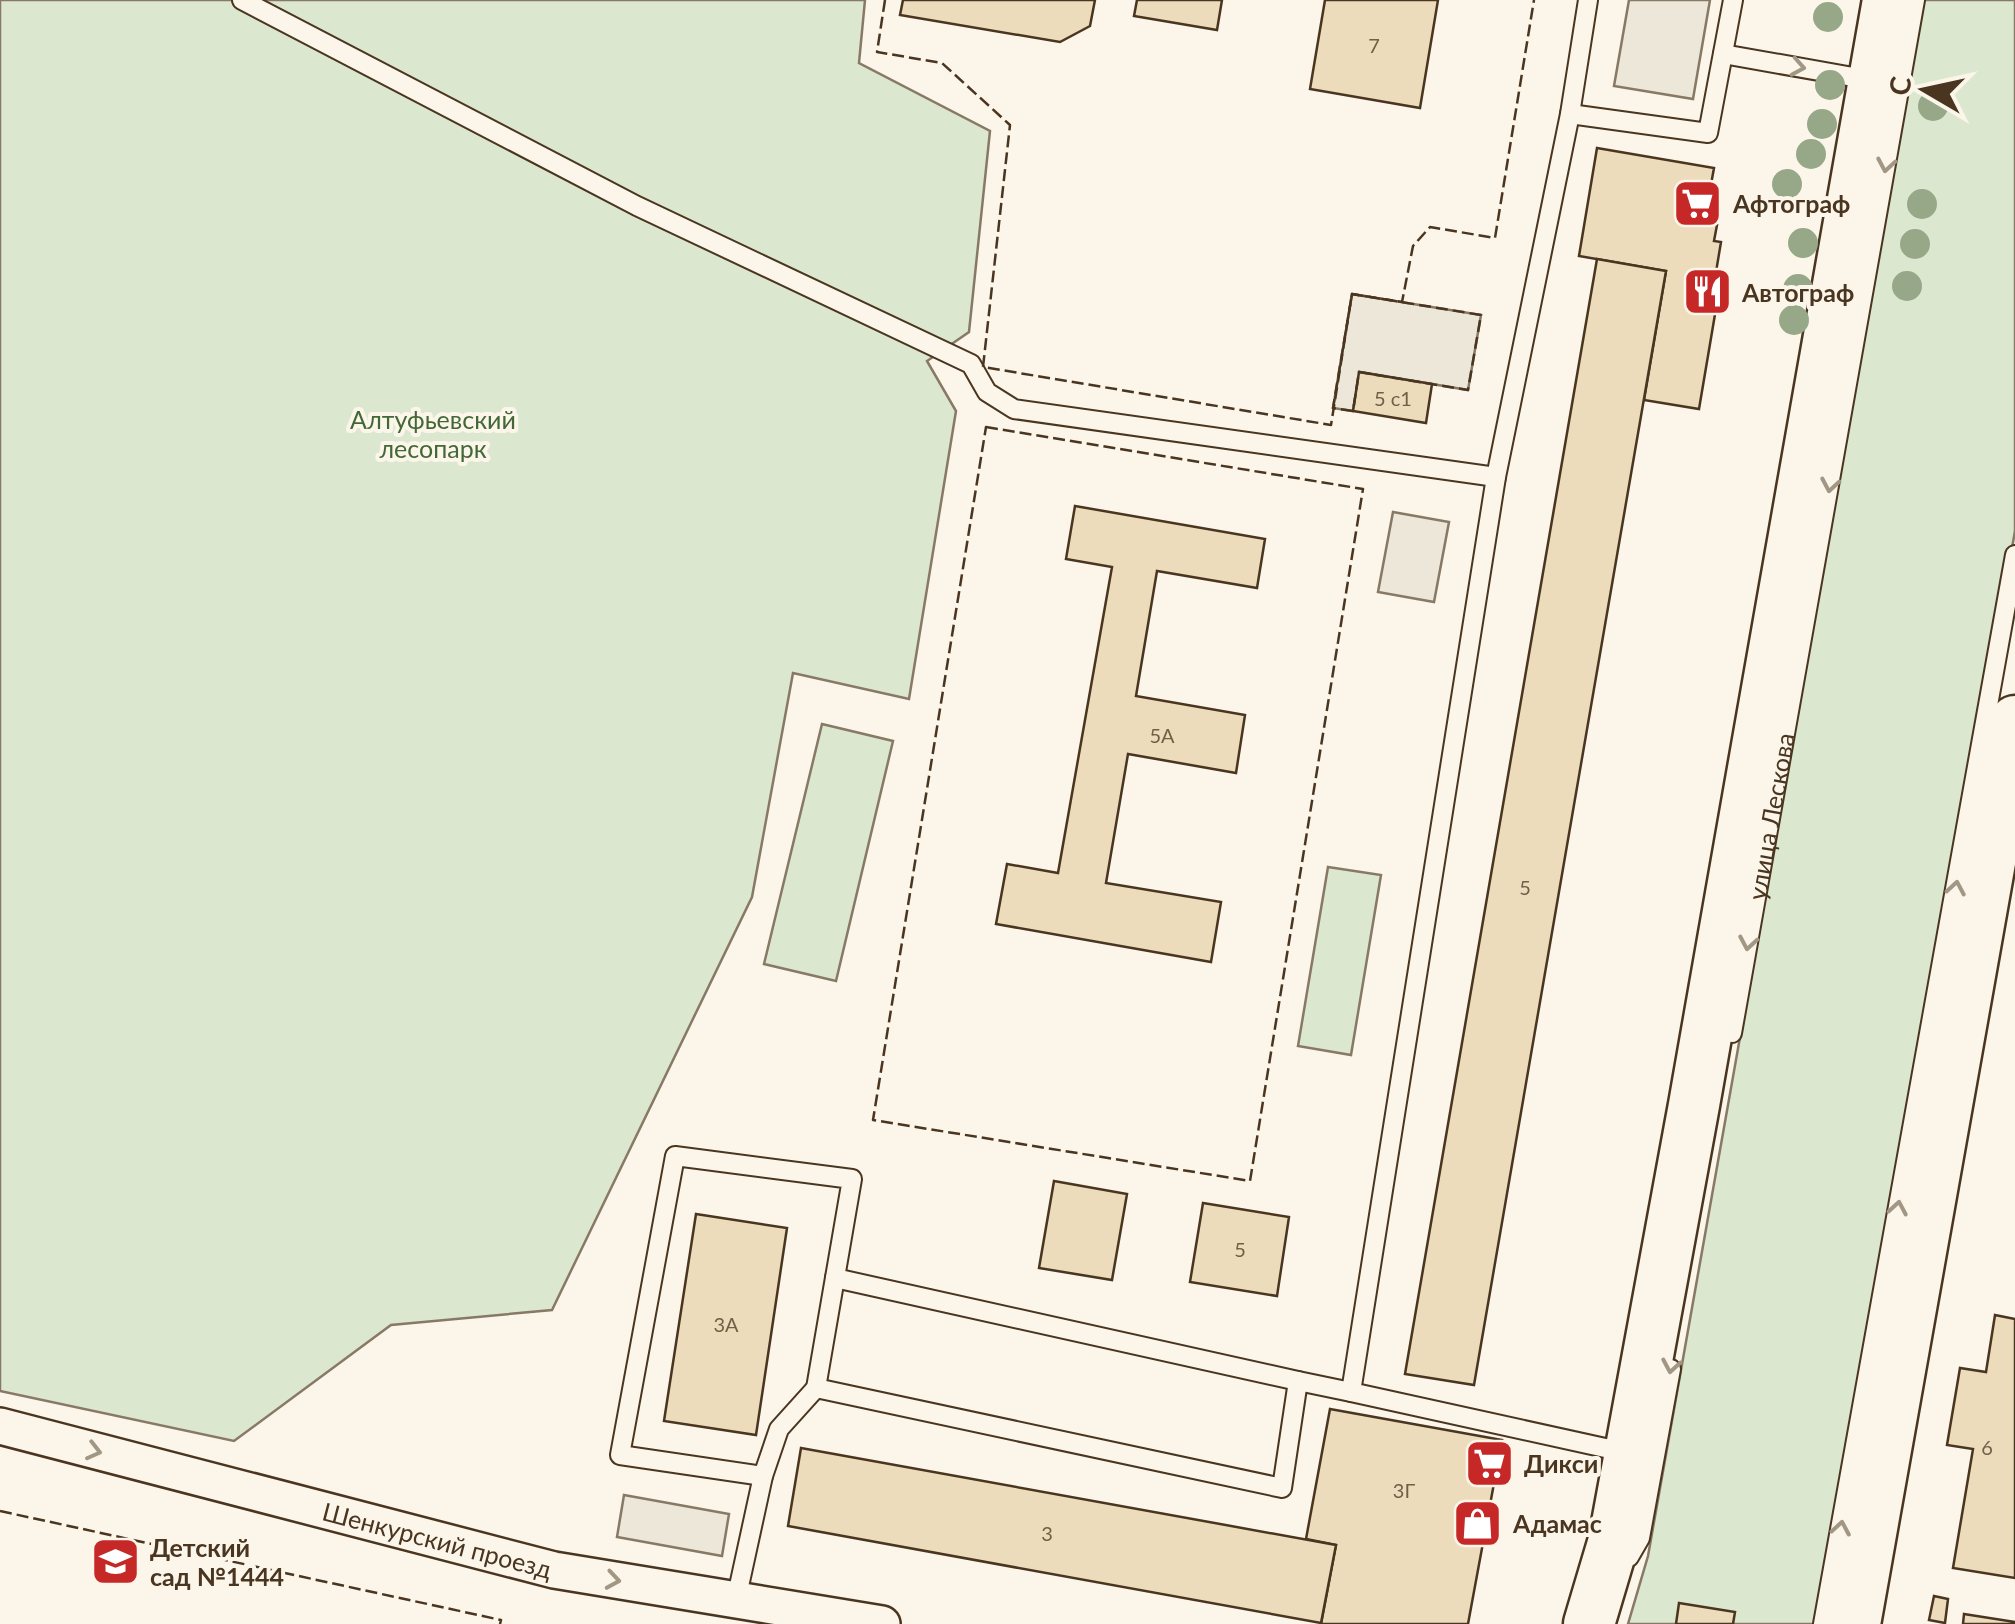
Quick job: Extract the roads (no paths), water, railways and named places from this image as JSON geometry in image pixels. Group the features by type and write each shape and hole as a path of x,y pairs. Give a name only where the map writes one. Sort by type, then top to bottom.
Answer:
{"main road":[{"name":"улица Лескова","path":"1590,1621 1614,1540 1744,832 1888,0"},
{"path":"1855,1624 2015,721"}],"street":[{"name":"Шенкурский проезд","path":"0,1426 554,1570 736,1600 827,1620 882,1624"}],"lane":[{"path":"242,0 637,206 971,364 986,392 1014,409 1496,477"},
{"path":"1351,1392 1496,477 1570,114 1588,0"},
{"path":"1570,114 1708,133 1733,0"},
{"name":"улица Лескова","path":"1730,1047 1915,0"},
{"path":"1723,54 1873,80"},
{"path":"1823,1624 2015,555"},
{"path":"736,1600 763,1476 779,1429 816,1388 852,1179 675,1156 620,1455 763,1476"},
{"path":"835,1278 1628,1453"},
{"name":"улица Лескова","path":"1590,1621 1640,1538 1674,1354"},
{"path":"816,1388 1282,1488 1298,1382"}],"place":[{"name":"Афтограф","path":"1698,203"},
{"name":"Автограф","path":"1707,292"},
{"name":"Дикси","path":"1489,1463"},
{"name":"Адамас","path":"1478,1523"},
{"name":"Детский сад №1444","path":"115,1561"}],"park label":[{"name":"Алтуфьевский лесопарк","path":"433,434"}]}
